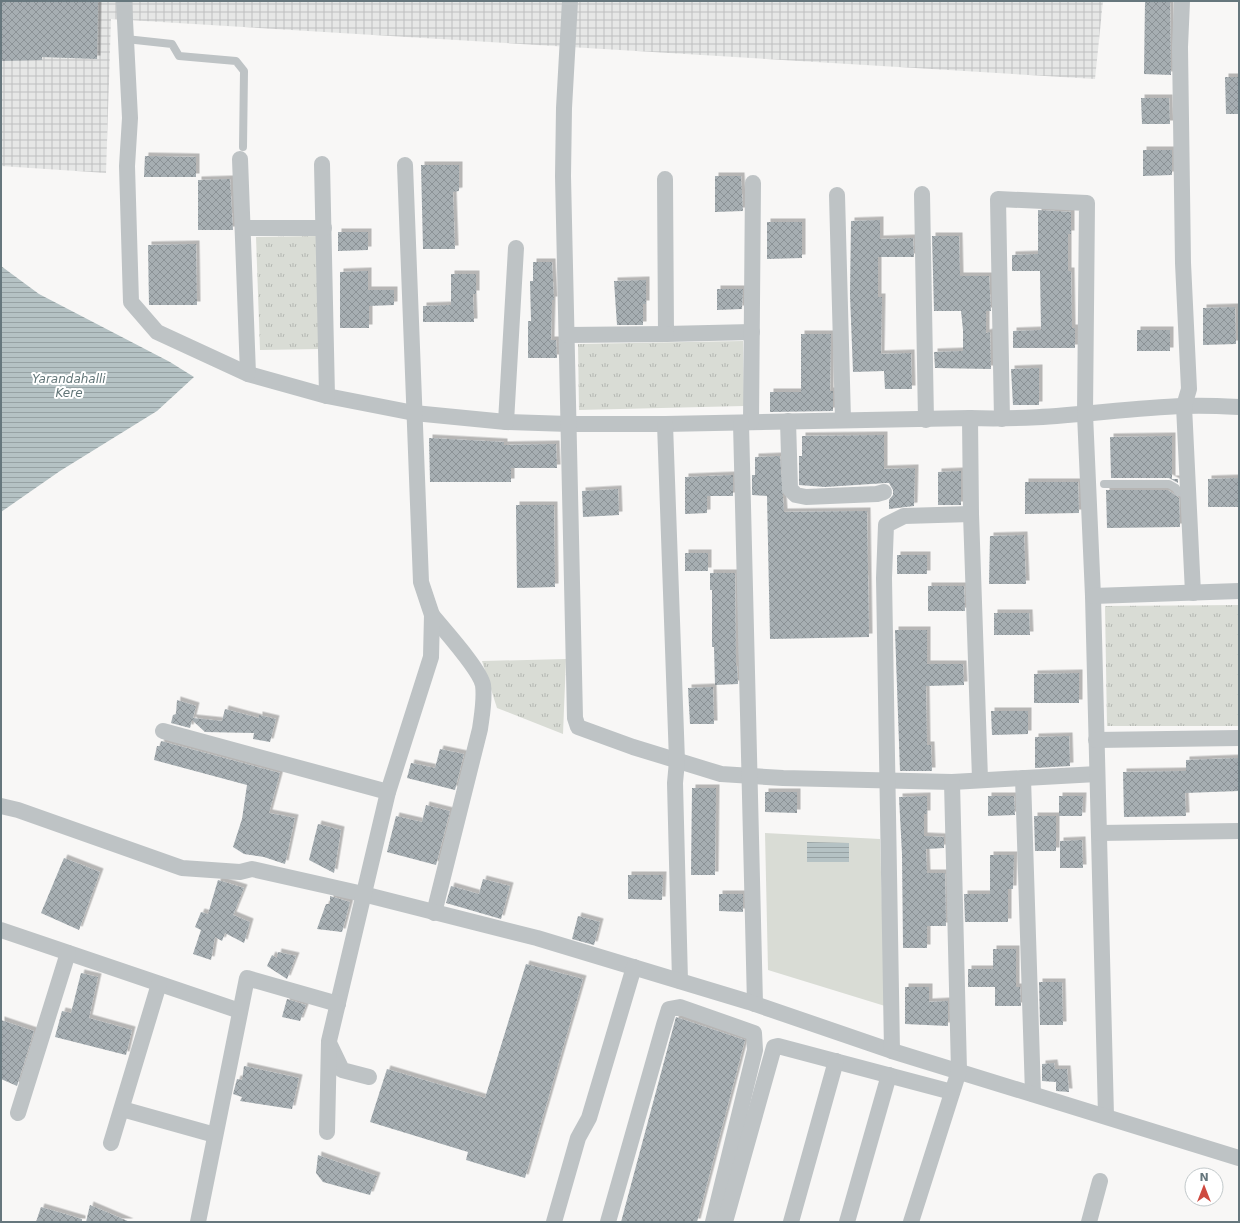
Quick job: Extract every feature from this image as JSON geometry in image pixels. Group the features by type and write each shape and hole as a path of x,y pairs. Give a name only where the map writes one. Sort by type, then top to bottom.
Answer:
{"street":[{"path":"124,1 130,118 127,166 131,302 157,332 248,374 327,396 414,413 506,422 569,424 665,424 970,418 1002,419 1184,406 1239,407"},
{"path":"570,1 564,108 563,176 575,718 578,727 677,761 721,774 952,782 980,779 1097,774"},
{"path":"1182,1 1180,47 1183,239 1189,389 1184,406 1193,592"},
{"path":"242,153 248,374"},
{"path":"322,164 327,396"},
{"path":"405,165 420,582 432,615 461,650 482,683 484,699 480,729 434,912"},
{"path":"665,179 666,334"},
{"path":"753,183 752,332 746,422 749,776 755,1004"},
{"path":"922,194 926,420"},
{"path":"837,195 843,420"},
{"path":"1002,419 998,199 1087,203 1085,414 1094,596 1096,740 1106,1116"},
{"path":"243,228 324,228"},
{"path":"506,422 516,248"},
{"path":"567,336 752,332"},
{"path":"970,418 971,514 980,779"},
{"path":"788,421 790,489 796,495 806,497 877,494 884,492"},
{"path":"665,424 677,761 675,783 680,982"},
{"path":"892,1051 884,578 886,524 904,516 971,514"},
{"path":"1094,596 1239,591"},
{"path":"327,1132 329,1041 388,792 431,657 432,615"},
{"path":"163,731 388,792"},
{"path":"1096,740 1239,738"},
{"path":"1023,778 1033,1094"},
{"path":"911,1222 959,1071 952,782"},
{"path":"1,806 18,810 182,868 214,872 240,872 252,869 364,894 537,938 730,996 892,1051 1239,1158"},
{"path":"1099,833 1239,831"},
{"path":"1,930 240,1011"},
{"path":"18,1113 68,953"},
{"path":"554,1222 578,1138 589,1118 634,967"},
{"path":"198,1222 247,978 338,1004"},
{"path":"111,1143 159,984"},
{"path":"696,1012 701,987"},
{"path":"726,1022 730,996"},
{"path":"608,1222 669,1009 680,1007 754,1033 755,1050 713,1222"},
{"path":"329,1041 342,1070 369,1077"},
{"path":"725,1222 774,1047 778,1046 952,1092"},
{"path":"791,1222 836,1061"},
{"path":"848,1222 888,1075"},
{"path":"122,1109 215,1135"},
{"path":"1089,1222 1100,1181"}],"lane":[{"path":"126,39 172,44 179,56 236,61 244,71 242,153"},
{"path":"1104,484 1169,484 1176,488 1178,492 1189,494"}],"shaded area":[{"path":"1,1 1103,1 1095,79 111,19 106,173 1,166"}],"green space":[{"path":"318,236 321,349 260,350 256,237"},
{"path":"743,341 744,406 579,410 578,344"},
{"path":"1239,605 1239,726 1107,726 1105,606"},
{"path":"566,659 563,734 497,708 482,661"},
{"path":"765,833 880,839 885,1006 768,970"}],"water":[{"name":"Yarandahalli Kere","path":"1,266 39,294 170,362 194,377 157,411 60,471 1,512"},
{"path":"807,842 849,843 849,862 807,862"}],"building":[{"path":"1,1 98,1 97,59 42,57 42,60 1,61"},
{"path":"1145,1 1170,1 1171,75 1144,74"},
{"path":"1225,77 1239,77 1239,114 1226,114"},
{"path":"1141,98 1169,98 1170,124 1142,124"},
{"path":"1143,150 1172,150 1172,175 1143,176"},
{"path":"145,156 196,157 196,177 144,177"},
{"path":"421,165 459,165 459,191 453,192 455,249 423,249"},
{"path":"715,176 741,176 743,211 715,212"},
{"path":"230,179 233,230 198,230 198,180"},
{"path":"1038,210 1071,212 1071,234 1068,234 1068,271 1071,271 1072,328 1075,328 1075,348 1013,348 1013,331 1041,330 1040,271 1012,271 1012,255 1038,254"},
{"path":"880,220 880,239 913,238 914,257 878,257 878,297 882,297 881,354 911,353 912,389 885,389 884,371 853,372 850,295 851,221"},
{"path":"767,222 802,222 802,258 767,259"},
{"path":"338,232 368,232 368,250 338,251"},
{"path":"932,236 959,236 960,276 989,276 991,311 986,311 986,333 990,332 991,369 935,368 934,352 963,351 963,330 961,311 934,311"},
{"path":"196,244 197,305 149,305 148,245"},
{"path":"533,262 552,262 554,300 552,300 551,340 556,340 557,358 528,358 528,321 531,321 530,281 533,281"},
{"path":"368,271 368,290 394,290 394,305 369,306 369,328 340,328 340,272"},
{"path":"451,274 476,274 476,294 473,294 474,322 423,322 423,306 451,305"},
{"path":"646,280 646,304 643,304 643,325 617,325 614,281"},
{"path":"717,289 743,289 742,309 717,310"},
{"path":"1235,307 1236,344 1203,345 1203,308"},
{"path":"1137,330 1170,330 1170,351 1137,351"},
{"path":"801,334 831,334 830,391 833,391 833,411 770,412 770,392 801,392"},
{"path":"1039,368 1039,405 1013,405 1011,369"},
{"path":"884,435 884,469 915,468 914,506 889,509 889,500 893,495 893,490 889,483 825,487 799,485 799,456 802,456 802,436"},
{"path":"1172,436 1172,479 1178,479 1178,483 1169,478 1111,478 1110,437"},
{"path":"429,438 504,442 504,445 556,444 557,468 511,468 511,482 430,482"},
{"path":"780,456 784,512 867,511 869,637 770,639 767,496 752,495 752,475 755,475 755,457"},
{"path":"961,471 961,505 938,505 938,472"},
{"path":"733,475 733,496 707,496 707,513 685,514 685,477"},
{"path":"1239,478 1239,507 1208,507 1208,479"},
{"path":"1025,482 1078,482 1079,513 1025,514"},
{"path":"618,489 619,515 583,517 582,491"},
{"path":"1106,490 1168,490 1179,498 1180,527 1107,528"},
{"path":"516,505 554,505 555,587 517,588"},
{"path":"1024,535 1026,584 989,584 990,536"},
{"path":"685,553 708,553 708,571 685,571"},
{"path":"897,555 927,555 927,574 897,574"},
{"path":"710,573 735,573 736,666 738,684 715,685 714,647 712,647 712,590 710,590"},
{"path":"928,586 964,586 965,611 928,611"},
{"path":"994,613 1029,613 1030,635 994,635"},
{"path":"895,630 927,630 927,664 963,664 964,685 926,686 927,745 931,745 932,771 900,771"},
{"path":"1079,673 1079,703 1034,703 1034,674"},
{"path":"713,687 714,724 690,724 688,688"},
{"path":"177,700 196,706 193,718 222,721 225,709 259,718 259,715 276,719 270,742 253,739 254,733 205,732 192,720 190,728 171,723 173,715 176,714"},
{"path":"991,711 1028,711 1028,734 992,735"},
{"path":"1069,736 1070,766 1035,768 1035,737"},
{"path":"161,741 280,773 269,813 295,818 285,864 264,857 244,854 233,847 242,819 247,785 154,760 157,746 160,746"},
{"path":"440,749 464,754 455,790 407,778 411,763 435,768"},
{"path":"1239,758 1239,791 1185,793 1186,816 1124,817 1123,772 1186,771 1186,760"},
{"path":"692,788 716,788 715,875 691,875"},
{"path":"765,792 797,792 797,813 765,812"},
{"path":"927,796 927,814 924,814 924,836 944,837 944,848 926,849 927,873 945,873 946,926 927,926 927,948 903,948 902,854 899,797"},
{"path":"988,796 1014,796 1015,815 988,816"},
{"path":"1059,796 1083,796 1082,816 1059,816"},
{"path":"426,805 450,811 436,865 387,852 396,816 422,822"},
{"path":"1034,816 1056,816 1056,851 1035,851"},
{"path":"318,824 341,830 334,873 309,860"},
{"path":"1082,840 1083,868 1060,868 1060,841"},
{"path":"990,855 1014,855 1013,889 1008,889 1008,922 965,922 964,894 990,894"},
{"path":"64,858 100,872 79,930 41,913"},
{"path":"628,875 663,875 662,900 628,899"},
{"path":"483,879 510,886 501,919 446,903 451,886 479,894"},
{"path":"218,880 244,888 233,915 250,922 244,943 225,933 222,941 215,937 211,960 193,954 201,930 195,927 201,912 208,914"},
{"path":"719,894 743,894 743,912 719,911"},
{"path":"330,896 350,902 342,932 317,929 326,904 330,904"},
{"path":"578,916 600,922 594,945 572,939"},
{"path":"993,949 1016,949 1016,987 1020,987 1021,1006 995,1006 995,987 968,987 968,969 993,969"},
{"path":"278,952 296,956 287,979 267,966 272,955 277,958"},
{"path":"526,964 583,979 525,1178 466,1160 468,1152 370,1122 387,1069 485,1098"},
{"path":"81,973 98,977 89,1018 132,1030 126,1055 55,1037 62,1011 71,1013"},
{"path":"1039,982 1062,982 1063,1025 1040,1025"},
{"path":"905,987 929,987 929,1002 948,1001 948,1026 905,1024"},
{"path":"287,999 306,1005 300,1021 282,1017"},
{"path":"676,1017 745,1040 697,1222 621,1222"},
{"path":"1,1020 34,1031 17,1086 1,1079"},
{"path":"1054,1063 1055,1069 1067,1069 1069,1092 1056,1091 1056,1082 1042,1081 1042,1064"},
{"path":"244,1066 299,1078 292,1109 240,1101 242,1097 233,1094 237,1079 242,1080"},
{"path":"318,1155 377,1176 370,1195 323,1182 316,1173"},
{"path":"90,1205 130,1222 86,1222"},
{"path":"41,1207 82,1219 82,1222 36,1222"}]}
